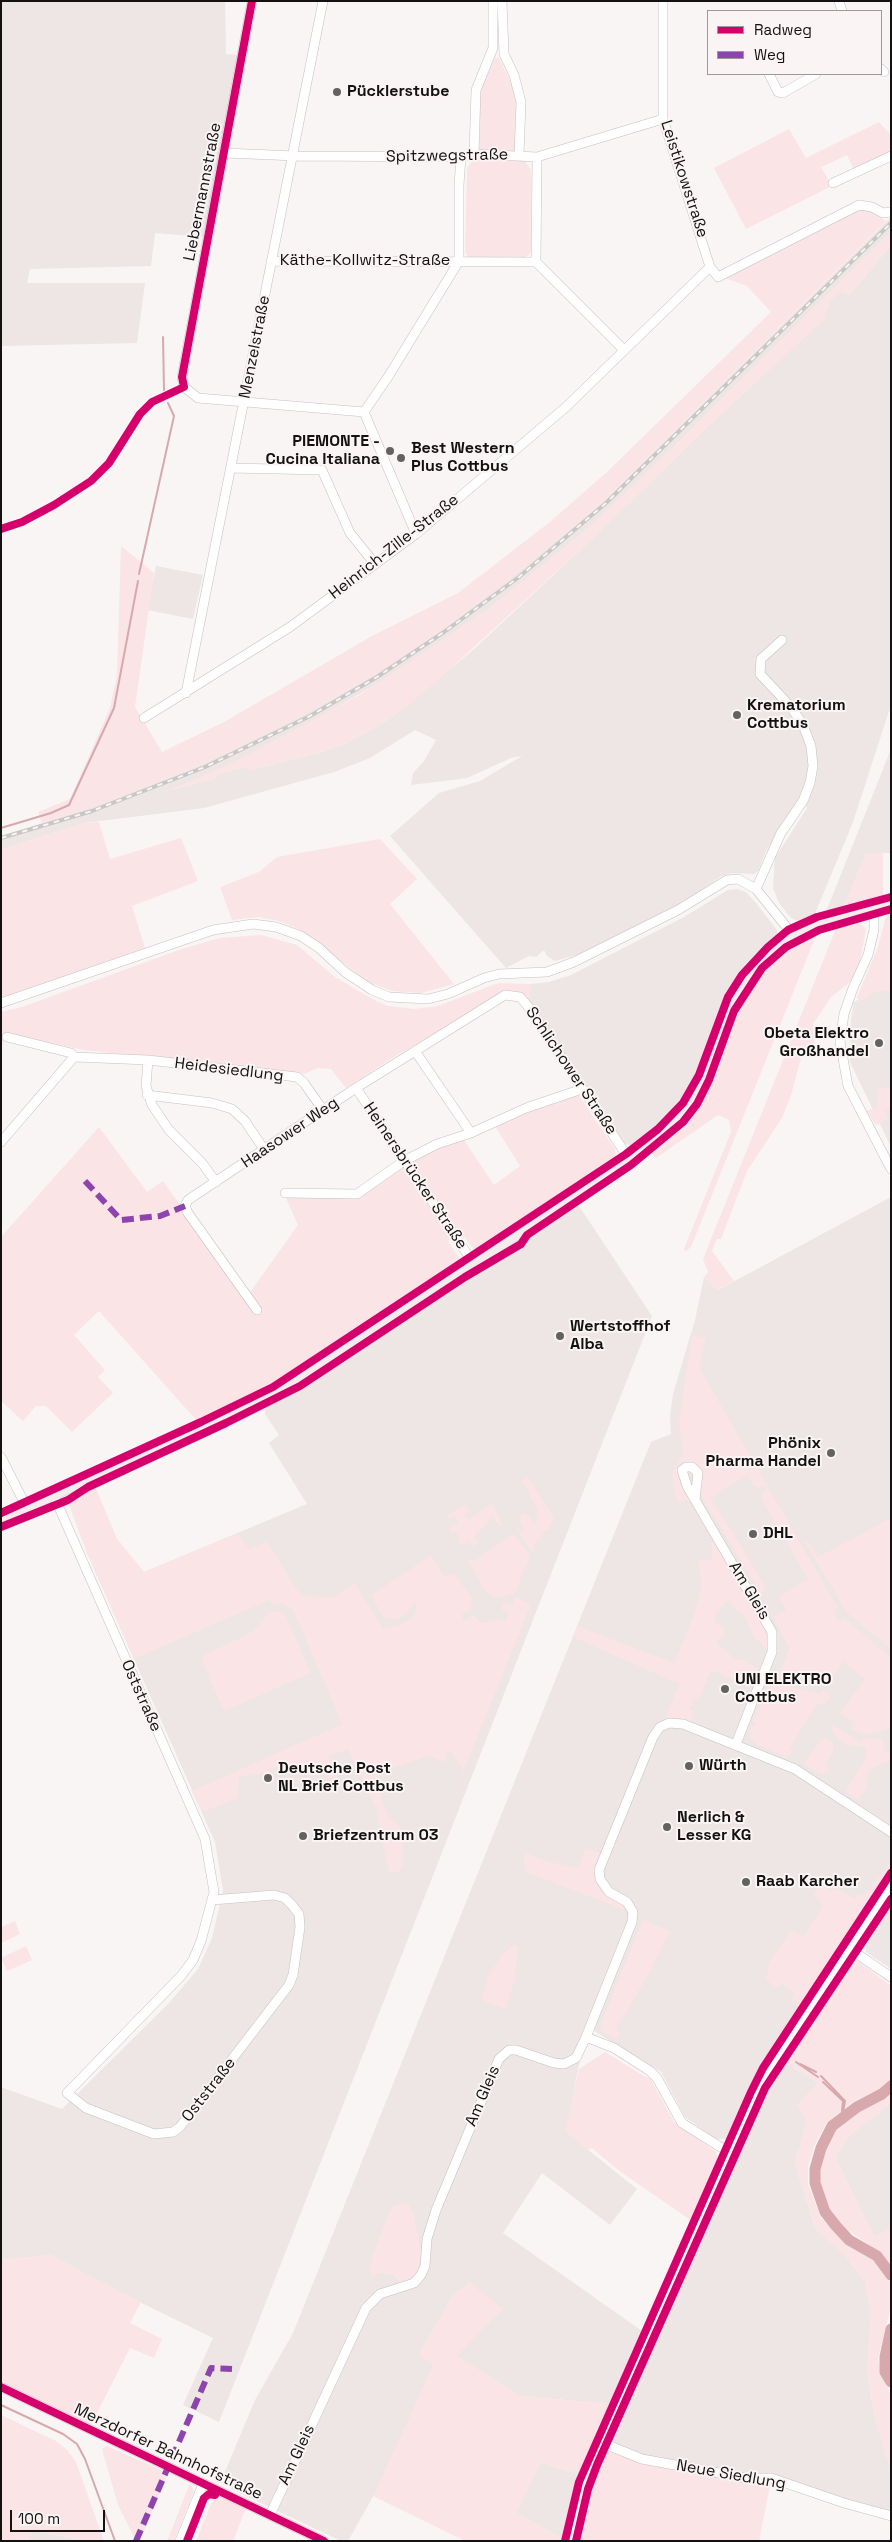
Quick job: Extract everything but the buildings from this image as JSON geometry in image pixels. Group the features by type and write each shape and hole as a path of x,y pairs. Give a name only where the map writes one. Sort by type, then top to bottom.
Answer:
{"main road":[{"path":"1,1520 253,1402 310,1372 629,1159 668,1128 692,1101 704,1078 724,1020 741,986 758,964 793,935 837,917 891,903"}],"street":[{"name":"Liebermannstraße","path":"252,1 182,376 184,387 192,395 244,403 364,412"},
{"name":"Menzelstraße","path":"186,693 323,1"},
{"path":"474,154 476,90 493,48 493,1"},
{"path":"502,1 504,54 519,92 519,155"},
{"name":"Leistikowstraße","path":"663,1 663,119 711,262 710,267"},
{"path":"770,75 778,92 783,93 814,75"},
{"name":"Spitzwegstraße","path":"225,153 292,156 461,157 474,154 536,157 663,119"},
{"path":"833,183 891,156"},
{"path":"416,534 364,412 388,377 459,261 461,157"},
{"path":"536,157 536,262 623,350"},
{"path":"710,267 718,277 859,205 872,207 884,213 891,212"},
{"name":"Käthe-Kollwitz-Straße","path":"271,261 536,262"},
{"name":"Heinrich-Zille-Straße","path":"144,718 290,626 416,534 566,407 710,267"},
{"path":"231,468 322,470 350,533 375,564"},
{"path":"756,890 781,833 803,800 810,783 813,766 811,746 803,725 791,708 760,674 761,659 782,640"},
{"path":"1,1003 213,930 252,924 276,927 300,936 319,948 345,972 372,990 389,997 428,999 448,994 484,978 499,974 547,972 574,962 660,919 727,880 738,879 756,890 793,935"},
{"path":"874,907 874,930 868,955 844,1014 840,1042 848,1086 891,1169"},
{"name":"Schlichower Straße","path":"505,995 520,997 527,1005 629,1159"},
{"name":"Haasower Weg","path":"257,1310 186,1210 188,1200 356,1088 505,995"},
{"name":"Heidesiedlung","path":"7,1037 71,1053 74,1057 148,1060 297,1078 304,1083 323,1110"},
{"path":"415,1051 471,1133"},
{"path":"1,1142 74,1057"},
{"path":"148,1060 147,1095 169,1130 202,1163 216,1182"},
{"name":"Heinersbrücker Straße","path":"356,1088 474,1264"},
{"path":"285,1193 357,1194 404,1161 437,1144 471,1133 526,1108 582,1089"},
{"path":"147,1095 212,1103 232,1109 245,1121 265,1150"},
{"path":"1,1456 27,1508"},
{"name":"Oststraße","path":"54,1496 205,1839 212,1874 212,1900 201,1941 193,1960 181,1976 67,2093 86,2108 154,2134 173,2132 180,2127 289,1986 293,1975 300,1927 299,1914 292,1905 285,1898 274,1895 212,1900"},
{"name":"Am Gleis","path":"695,1500 772,1632 772,1652 736,1744"},
{"name":"Am Gleis","path":"270,2515 366,2308 380,2294 414,2283 421,2275 425,2266 427,2239 436,2210 491,2074 502,2053 516,2050 554,2063 564,2064 576,2058 586,2038 632,1922 633,1912 627,1902 609,1892 600,1879 599,1870 653,1737 660,1727 669,1723 683,1724 796,1769 891,1832"},
{"path":"569,2541 581,2485 762,2083 891,1885"},
{"path":"850,1948 891,1977"},
{"path":"586,2038 614,2048 650,2071 657,2078 682,2123 730,2153"},
{"name":"Merzdorfer Bahnhofstraße","path":"1,2388 324,2541"},
{"name":"Neue Siedlung","path":"600,2442 642,2459 746,2478 771,2478 844,2503 891,2516"},
{"path":"180,2541 203,2484"}],"shaded area":[{"path":"1,1 225,1 226,54 238,55 203,237 155,233 151,266 30,269 27,283 145,283 137,343 1,346"},
{"path":"495,58 499,58 514,89 516,102 515,152 479,152 480,91"},
{"path":"879,122 891,135 891,154 855,172 847,155 821,167 832,186 746,229 714,168 789,129 806,158"},
{"path":"474,159 525,161 531,170 531,252 525,258 468,257 465,252 467,168"},
{"path":"860,209 868,210 886,221 603,502 516,574 442,630 374,675 307,713 203,764 90,808 42,824 38,812 70,799 110,708 117,675 121,546 154,573 135,707 162,752 224,722 372,636 458,593 550,522 607,472 771,312 747,286 725,278"},
{"path":"891,217 891,232 643,477 577,538 491,607 392,675 285,737 225,767 171,790 215,778 218,774 244,767 251,770 318,753 347,743 388,720 473,650 593,538 705,429 823,320 830,300 840,291 849,295 891,245 891,705 853,822 814,916 800,922 791,918 779,903 773,888 775,858 807,808 801,800 766,851 758,871 754,874 731,873 720,877 678,907 588,952 555,961 547,956 544,950 536,957 529,956 506,968 390,836 439,793 480,781 522,756 511,758 467,778 411,785 413,773 424,761 436,740 415,730 370,758 334,772 204,808 84,823 1,850 1,836 90,808 203,764 307,713 374,675 442,630 516,574 603,502"},
{"path":"891,232 891,245 849,295 840,291 830,300 824,320 705,429 593,538 425,692 388,720 347,743 318,753 251,770 244,767 218,774 215,778 166,791 225,767 361,694 491,607 577,538 643,477"},
{"path":"156,566 203,575 193,619 147,610"},
{"path":"891,749 891,853 866,853 845,905 826,912"},
{"path":"99,822 110,859 181,838 198,881 132,906 145,948 1,999 1,850 84,823"},
{"path":"380,839 417,879 390,904 454,984 421,993 392,991 368,982 304,932 280,921 258,917 232,920 220,887 259,872 277,857"},
{"path":"866,853 883,853 883,895 845,905"},
{"path":"737,889 746,892 756,903 777,930 778,935 740,974 727,996 698,1074 682,1102 658,1127 642,1140 630,1146 624,1143 530,1002 530,984 549,982 571,975 684,917 728,890"},
{"path":"891,912 891,989 874,992 866,999 859,1001 857,997 878,947 886,916"},
{"path":"857,921 866,929 860,962 849,983 831,997 813,1024 815,1044 811,1052 802,1055 791,1095 782,1118 747,1171 721,1239 717,1239 712,1251 734,1281 717,1290 704,1277 708,1272 703,1259 837,926"},
{"path":"817,933 691,1247 686,1251 684,1249 731,1132 729,1120 718,1115 656,1158 651,1152 675,1131 699,1105 711,1081 736,1012 763,969 788,949"},
{"path":"261,935 297,945 335,977 388,1006 414,1009 438,1006 498,983 530,984 530,1002 520,992 509,991 397,1055 346,1088 331,1069 318,1068 304,1074 84,1050 6,1033 1,1048 1,1012 22,1007 182,949 220,938"},
{"path":"891,989 891,1147 850,1062 851,1019 854,1002 874,992"},
{"path":"891,1087 891,1107 885,1111 889,1119 876,1125 866,1111 877,1108 877,1089"},
{"path":"578,1094 615,1149 616,1158 475,1252 462,1233 458,1235 411,1163 412,1160 438,1147 464,1140 494,1185 520,1166 495,1126 527,1111"},
{"path":"99,1127 147,1192 163,1181 246,1298 298,1225 286,1198 359,1198 404,1166 452,1238 448,1241 461,1261 293,1373 198,1422 99,1311 74,1335 105,1370 98,1377 113,1393 72,1432 46,1406 36,1406 23,1421 1,1401 1,1237"},
{"path":"891,1197 891,1869 762,2067 727,2139 716,2139 685,2117 661,2072 591,2029 581,2054 566,2132 637,2189 610,2225 542,2173 503,2233 642,2331 609,2404 521,2396 456,2356 502,2309 466,2287 453,2295 419,2355 444,2371 348,2541 341,2541 231,2489 224,2474 255,2400 293,2333 651,1442 671,1434 670,1416 673,1394 695,1320 704,1277 718,1290"},
{"path":"577,1203 652,1316 219,2422 183,2405 213,2338 113,2289 51,2255 1,2260 1,2087 62,2109 169,2003 198,1969 212,1938 223,1891 215,1842 87,1553 69,1504 74,1498 95,1487 117,1539 144,1572 307,1504 269,1443 279,1435 265,1414 265,1406 301,1387 491,1262 501,1258"},
{"path":"692,1335 706,1338 699,1367 838,1608 834,1612 838,1622 845,1618 891,1658 891,1725 888,1729 863,1735 850,1728 854,1722 840,1713 865,1679 843,1662 828,1683 817,1673 795,1680 780,1673 789,1648 773,1617 786,1610 778,1597 808,1579 761,1498 762,1493 766,1490 764,1485 758,1488 753,1485 747,1475 711,1498 766,1587 761,1594 699,1492 701,1473 680,1467 678,1472 679,1479 691,1500 688,1501 685,1498 678,1504 671,1476 683,1453 679,1421"},
{"path":"527,1476 554,1518 549,1530 545,1530 540,1540 537,1539 532,1553 514,1525 521,1532 524,1530 518,1518 525,1512 534,1523 538,1521 535,1513 538,1511 522,1480"},
{"path":"95,1487 117,1539 144,1572 238,1533 249,1549 267,1541 301,1596 333,1597 355,1583 383,1629 400,1625 413,1617 417,1605 414,1603 407,1613 396,1619 383,1617 371,1595 431,1555 445,1577 454,1573 472,1598 471,1610 462,1614 462,1622 474,1615 481,1623 499,1619 506,1622 509,1612 502,1610 502,1602 512,1605 515,1597 531,1604 455,1792 463,1768 457,1762 452,1752 447,1752 445,1762 428,1756 381,1772 377,1780 376,1785 389,1817 400,1826 403,1841 402,1868 398,1872 391,1873 388,1870 376,1809 348,1749 328,1756 338,1776 328,1779 326,1764 304,1767 303,1764 267,1769 268,1773 239,1777 238,1798 206,1811 200,1809 192,1792 194,1790 342,1724 293,1610 281,1603 273,1605 269,1600 134,1659 87,1553 69,1504 74,1498"},
{"path":"492,1503 503,1525 500,1527 493,1517 474,1536 478,1542 473,1547 469,1542 463,1546 457,1541 459,1537 455,1532 452,1534 448,1528 458,1522 454,1516 448,1520 447,1516 466,1504 469,1512 464,1515 468,1520"},
{"path":"891,1518 891,1649 846,1612 804,1540 806,1539 818,1557"},
{"path":"512,1535 515,1536 530,1556 515,1593 499,1598 487,1594 468,1561 471,1558 474,1561"},
{"path":"715,1540 765,1626 768,1650 754,1637 745,1617 733,1608 730,1601 725,1602 715,1616 715,1621 725,1629 724,1638 717,1639 719,1646 737,1660 746,1660 761,1671 756,1683 752,1683 750,1688 747,1687 748,1685 711,1670 699,1699 694,1698 690,1709 694,1711 691,1721 664,1720 679,1684 573,1637 577,1626 674,1663 695,1612 701,1589 699,1559 712,1560 712,1542"},
{"path":"280,1611 286,1616 311,1673 224,1711 204,1667 202,1656 252,1632 268,1613"},
{"path":"771,1676 793,1687 820,1694 823,1690 831,1695 826,1703 816,1705 790,1748 794,1751 786,1757 757,1745 749,1737 751,1725 754,1726 756,1723 753,1722"},
{"path":"833,1725 859,1742 863,1739 883,1738 884,1750 891,1755 891,1759 868,1771 866,1789 858,1800 845,1792 867,1756 864,1754 867,1749 863,1746 851,1746 837,1738 831,1729"},
{"path":"827,1738 833,1742 834,1750 825,1764 830,1769 822,1775 804,1764 819,1741"},
{"path":"588,1848 598,1852 600,1855 595,1875 597,1886 604,1895 621,1903 625,1910 526,1872 523,1852 547,1861 578,1868 584,1851"},
{"path":"891,1858 891,1869 801,2008 790,2002 794,1994 790,1989 782,1984 776,1987 765,1978 769,1969 767,1965 791,1930 803,1937 823,1906 813,1894 820,1884 831,1890 838,1889 854,1899 858,1894 864,1895 888,1866"},
{"path":"891,1907 891,1969 866,1952 866,1945"},
{"path":"643,1919 670,1931 651,1970 616,2029 620,2034 616,2040 601,2029 601,2023"},
{"path":"15,1921 20,1934 1,1943 1,1927"},
{"path":"513,1945 518,1946 515,1978 506,2009 482,2000 488,1976 502,1954"},
{"path":"26,1946 32,1960 7,1971 1,1958"},
{"path":"852,1960 859,1962 891,1986 891,2081 881,2090 856,2100 827,2122 815,2144 808,2166 808,2184 821,2218 849,2245 873,2260 885,2273 891,2285 891,2307 878,2358 880,2372 891,2394 891,2473 873,2409 867,2372 871,2313 865,2281 846,2257 815,2228 795,2163 807,2120 796,2105 818,2082 783,2062 789,2057"},
{"path":"605,2052 650,2078 674,2122 716,2152 718,2162 692,2221 618,2170 592,2148 588,2150 565,2132 579,2069"},
{"path":"783,2062 818,2082 795,2163 815,2228 846,2257 865,2281 871,2313 867,2372 873,2409 891,2473 891,2514 747,2475 644,2456 613,2444 611,2439 766,2089"},
{"path":"891,2092 891,2103 851,2134 835,2157 874,2237 891,2229 891,2266 879,2252 838,2223 827,2209 819,2183 823,2151 835,2129 859,2110 882,2099"},
{"path":"891,2103 891,2229 874,2237 835,2157 851,2134"},
{"path":"738,2144 677,2284 615,2420 613,2419"},
{"path":"403,2203 409,2204 414,2215 421,2254 419,2267 412,2278 401,2284 393,2275 381,2273 372,2276 369,2270 373,2254 393,2206"},
{"path":"51,2255 141,2302 130,2323 162,2339 154,2358 130,2348 91,2425 1,2382 1,2260"},
{"path":"469,2281 502,2309 457,2356 521,2396 609,2404 578,2474 540,2462 516,2513 562,2538 562,2541 465,2541 373,2496 433,2365 419,2355 453,2295 465,2287"},
{"path":"1,2415 56,2441 68,2451 76,2462 104,2541 78,2541 74,2538 32,2531 27,2541 1,2541"},
{"path":"107,2446 168,2473 140,2541 136,2541 118,2505 102,2449"},
{"path":"607,2451 648,2465 745,2482 771,2481 759,2541 578,2541 589,2491 604,2453"},
{"path":"540,2462 578,2474 562,2538 516,2513"},
{"path":"190,2483 194,2491 174,2541 167,2541"},
{"path":"214,2497 218,2499 224,2498 246,2508 233,2541 196,2541"},
{"path":"32,2531 74,2538 78,2541 27,2541"}],"waterway":[{"path":"163,337 164,390"},
{"path":"139,574 174,416 168,403"},
{"path":"1,828 51,813 69,805 114,708 138,581"},
{"path":"796,2062 818,2077"},
{"path":"800,2064 816,2072"},
{"path":"821,2076 845,2101 842,2118"},
{"path":"823,2082 843,2101 842,2111"},
{"path":"891,2086 882,2094 857,2107 832,2126 821,2148 815,2169 815,2183 825,2212 849,2240 877,2256 891,2275"},
{"path":"891,2329 885,2357 885,2372 891,2382"},
{"path":"1,2405 63,2434 77,2444 85,2459 115,2541"}],"railway":[{"path":"1,838 92,811 205,767 310,716 377,677 444,632 519,577 606,503 891,223"}],"marked path":[{"path":"85,1181 121,1220 160,1216 185,1206"},
{"path":"136,2541 211,2368 232,2369"}],"cycle path":[{"path":"1,529 22,522 54,505 91,481 109,463 140,414 152,402 184,387 182,377 252,1"},
{"path":"1,1513 273,1387 626,1154 658,1129 683,1103 699,1075 728,997 742,975 768,947 788,930 817,917 891,897"},
{"path":"1,1527 68,1500 88,1487 226,1423 300,1386 465,1277 521,1244 527,1235 631,1165 683,1122 697,1104 709,1080 734,1011 762,968 786,947 819,930 891,909"},
{"path":"565,2541 579,2482 751,2092 763,2068 891,1873"},
{"path":"576,2541 588,2489 597,2465 765,2088 891,1899"},
{"path":"1,2387 324,2541"},
{"path":"187,2541 204,2498 209,2494 215,2495 217,2491"}],"place":[{"name":"Pücklerstube","path":"337,92"},
{"name":"PIEMONTE - Cucina Italiana","path":"390,451"},
{"name":"Best Western Plus Cottbus","path":"401,458"},
{"name":"Krematorium Cottbus","path":"737,715"},
{"name":"Obeta Elektro Großhandel","path":"879,1043"},
{"name":"Wertstoffhof Alba","path":"560,1336"},
{"name":"Phönix Pharma Handel","path":"831,1453"},
{"name":"DHL","path":"753,1534"},
{"name":"UNI ELEKTRO Cottbus","path":"725,1689"},
{"name":"Würth","path":"689,1766"},
{"name":"Deutsche Post NL Brief Cottbus","path":"268,1778"},
{"name":"Nerlich & Lesser KG","path":"667,1827"},
{"name":"Briefzentrum 03","path":"303,1836"},
{"name":"Raab Karcher","path":"746,1882"}]}
